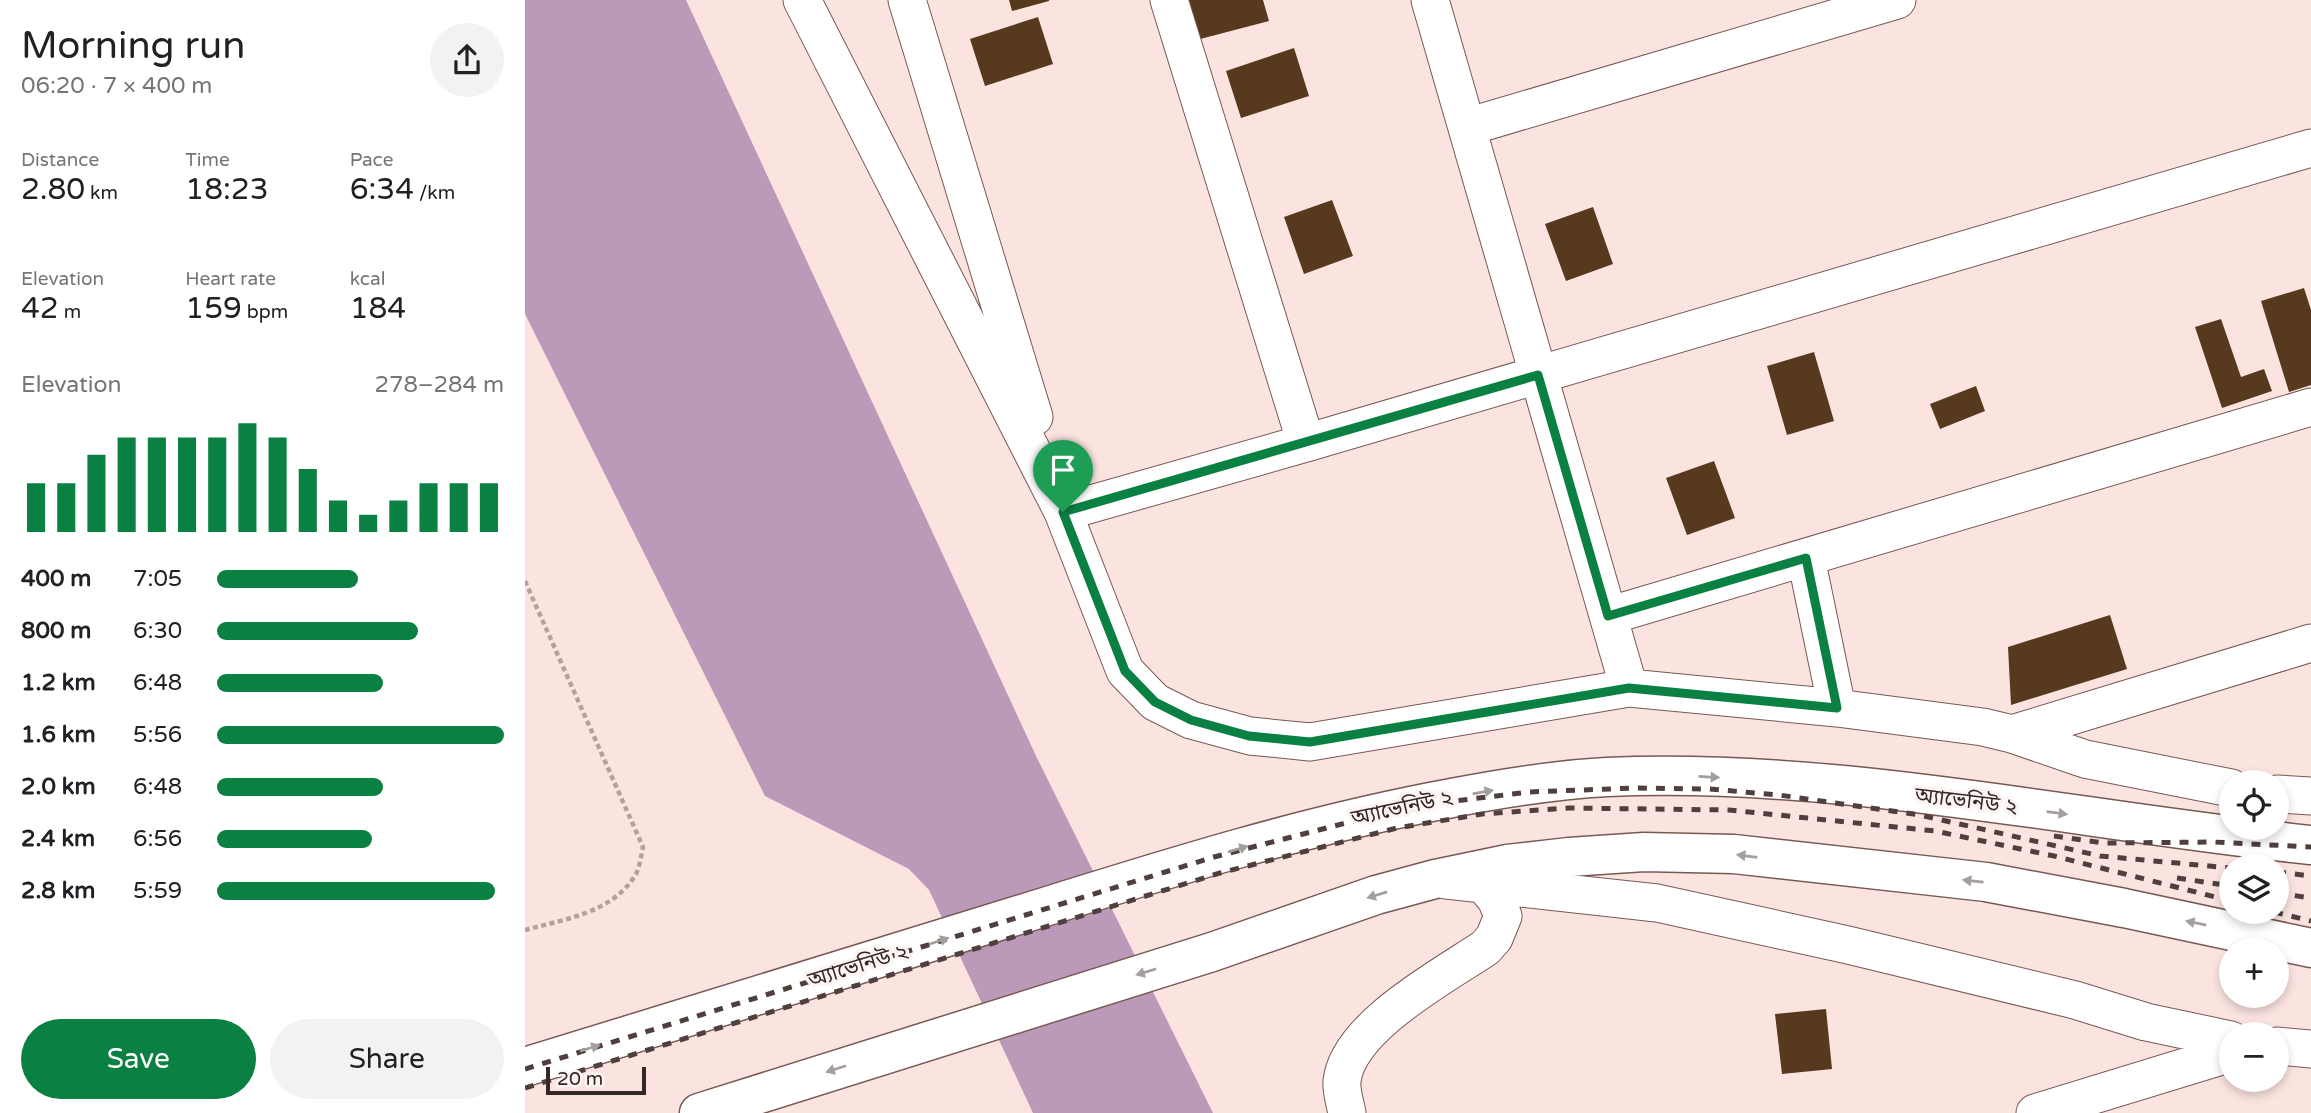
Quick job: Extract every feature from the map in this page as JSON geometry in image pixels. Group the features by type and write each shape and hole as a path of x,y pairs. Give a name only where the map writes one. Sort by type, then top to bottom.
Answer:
{"main road":[{"name":"অ্যাভেনিউ ২","path":"525,1068 1172,867 1313,828 1415,804 1523,785 1606,777 1699,777 1847,786 2311,845"},
{"path":"699,1113 1212,952 1376,895 1507,864 1569,857 1644,852 1734,854 1986,882 2311,948"}],"street":[{"path":"802,0 1063,512"},
{"path":"907,0 1063,512 1125,671 1155,702 1191,720 1249,736 1310,742 1629,688 1837,708 1983,727 2012,734 2085,760 2219,786"},
{"path":"1169,0 1306,443"},
{"path":"1430,0 1629,688"},
{"path":"1467,127 1896,0"},
{"path":"1063,512 2311,148"},
{"path":"1608,616 2311,407"},
{"path":"1806,558 1837,708"},
{"path":"2012,734 2311,643"},
{"path":"2289,795 2311,796"},
{"path":"1435,879 1657,903 1848,945 2075,1000 2146,1022 2219,1037"},
{"path":"1347,1113 1342,1082 1350,1054 1390,1013 1485,948 1494,938 1503,916 1496,899 1484,885"},
{"path":"2289,1047 2311,1049"},
{"path":"2035,1113 2219,1057"}],"path":[{"path":"525,581 643,847 637,872 623,891 598,909 525,930"}],"shaded area":[{"path":"525,0 686,0 1037,758 1213,1113 1033,1113 929,890 909,869 765,796 525,314"}],"building":[{"path":"1009,0 1049,0 1049,1 1012,11"},
{"path":"1173,0 1263,0 1269,21 1185,43"},
{"path":"1038,17 1053,64 985,86 970,39"},
{"path":"1294,48 1309,96 1241,118 1226,71"},
{"path":"1332,200 1353,256 1304,274 1284,217"},
{"path":"1593,207 1613,264 1566,281 1545,224"},
{"path":"2304,288 2311,310 2311,385 2289,392 2261,301"},
{"path":"2221,319 2241,377 2264,369 2272,391 2222,408 2195,327"},
{"path":"1814,352 1834,421 1787,435 1767,366"},
{"path":"1976,386 1985,411 1940,429 1930,404"},
{"path":"1714,461 1735,518 1687,535 1666,478"},
{"path":"2110,615 2127,669 2011,705 2008,647"},
{"path":"1826,1009 1832,1069 1782,1074 1775,1014"}],"railway":[{"path":"525,1069 1214,857 1369,817 1446,802 1529,792 1635,788 1709,789 1779,795 1920,815 2100,856 2219,867"},
{"path":"525,1088 1220,873 1397,828 1482,814 1569,808 1729,810 1935,831 2054,856 2219,898"},
{"path":"2054,836 2104,843 2213,842 2311,847"},
{"path":"2289,873 2311,876"},
{"path":"2177,878 2219,884"},
{"path":"2289,895 2311,898"},
{"path":"2289,916 2311,921"}],"route":[{"path":"1538,375 1608,616 1806,558 1837,708 1629,688 1310,742 1249,736 1191,720 1155,702 1125,671 1063,512 1538,375"}]}
